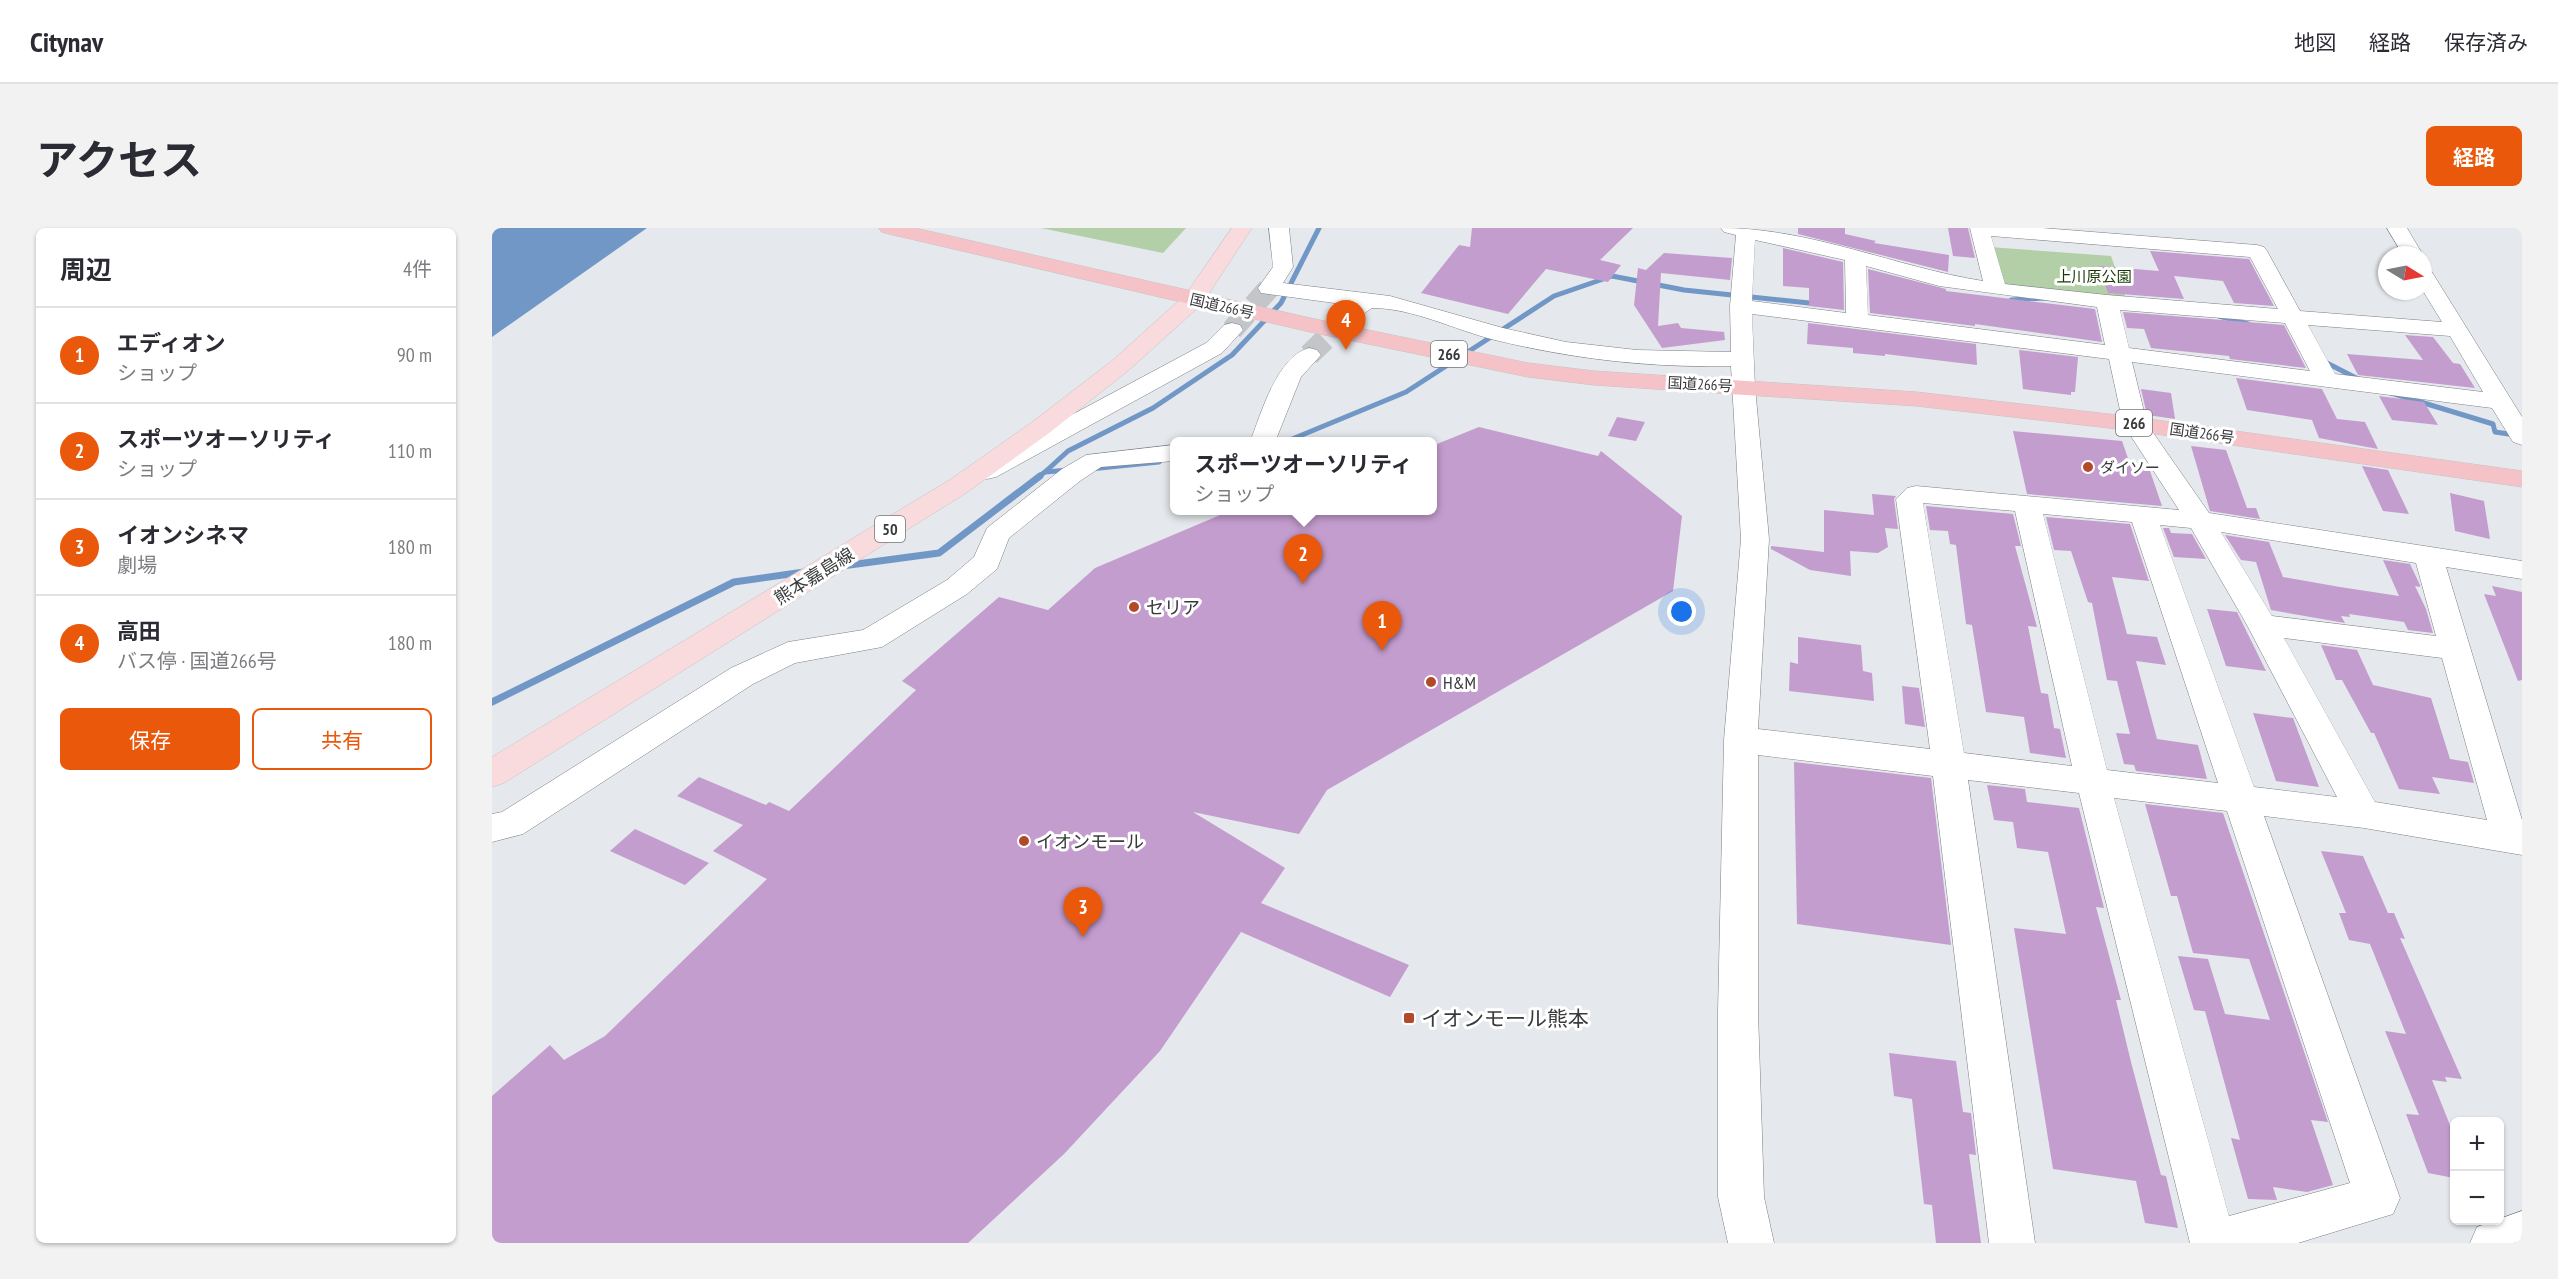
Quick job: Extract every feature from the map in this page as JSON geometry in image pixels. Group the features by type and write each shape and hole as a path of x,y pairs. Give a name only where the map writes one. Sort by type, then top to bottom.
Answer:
{"highway":[{"name":"国道266号","path":"889,228 1194,299 1528,370 1594,378 1743,373 1916,399 2135,424 2522,479"}],"main road":[{"name":"熊本嘉島線","path":"492,774 960,485 1040,429 1121,364 1194,299 1242,228"}],"street":[{"path":"1280,228 1284,267 1269,288 1363,306 1430,313 1514,338 1604,353 1685,361 1743,373"},
{"path":"2244,228 2328,382"},
{"path":"2397,228 2408,246"},
{"path":"1751,1243 1741,1185 1738,1001 1741,740 1755,539 1743,373 1739,230 1855,256 1939,280 1996,289 2106,302 2456,330"},
{"path":"1996,289 1979,230 2257,251"},
{"path":"1855,256 1857,319"},
{"path":"2432,289 2522,437"},
{"path":"2106,302 2121,355 2135,424 2200,519 2262,625 2364,814"},
{"path":"1741,306 2500,402"},
{"path":"960,485 1214,348 1232,330"},
{"path":"1264,437 1290,374 1309,355"},
{"path":"492,828 511,824 742,676 788,653 871,639 957,587 987,562 997,534 1071,475 1095,460 1170,453"},
{"path":"2012,1243 1949,766 1909,499 1916,494 2200,519 2522,570"},
{"path":"2027,504 2093,782 2214,1243 2377,1198 2143,514"},
{"path":"1741,740 2364,814 2516,838 2428,555"},
{"path":"2262,625 2456,649"},
{"path":"2493,1243 2522,1234"}],"green space":[{"path":"1041,228 1186,228 1163,253"},
{"name":"上川原公園","path":"1989,247 2111,256 2127,301 1995,287"}],"water":[{"path":"492,228 647,228 492,337"}],"building":[{"path":"1472,228 1633,228 1600,260 1621,265 1608,282 1546,269 1508,314 1421,293 1459,245 1470,247"},
{"path":"1798,228 1845,228 1845,234 1876,241 1874,243 1949,255 1948,272 1798,234"},
{"path":"1948,228 1968,228 1975,258 1953,256"},
{"path":"1783,248 1843,262 1844,310 1809,306 1809,288 1783,286"},
{"path":"2150,251 2249,259 2274,306 2234,303 2223,281 2174,276 2184,299 2108,293 2099,266 2159,271"},
{"path":"1664,253 1732,258 1730,280 1661,273 1658,326 1678,323 1681,328 1724,332 1725,340 1662,348 1634,305 1638,268 1646,270"},
{"path":"1868,269 1946,289 1946,291 2095,309 2102,342 1975,324 1975,326 1870,313"},
{"path":"2123,312 2284,325 2306,368 2230,359 2229,356 2151,348 2144,329 2127,328"},
{"path":"1808,323 1976,344 1977,365 1885,354 1885,356 1853,353 1853,348 1807,344"},
{"path":"2405,335 2433,337 2453,363 2460,364 2475,388 2358,375 2347,354 2423,360"},
{"path":"2019,350 2078,357 2075,392 2071,392 2071,395 2023,389"},
{"path":"2236,378 2322,389 2337,419 2365,422 2378,449 2319,438 2312,420 2247,410"},
{"path":"2141,389 2171,393 2175,419 2147,415"},
{"path":"2379,396 2424,402 2438,425 2392,420"},
{"path":"1617,417 1645,422 1636,441 1608,436"},
{"name":"イオンモール","path":"1479,427 1598,456 1601,451 1682,516 1673,591 1327,790 1299,834 1193,812 1285,868 1261,903 1409,965 1390,997 1241,932 1160,1051 1064,1154 968,1243 492,1243 492,1096 550,1045 564,1060 605,1036 767,879 713,851 743,825 677,796 699,777 766,805 769,802 789,811 916,690 902,681 999,597 1048,610 1095,568 1220,515 1437,515 1437,444"},
{"path":"2013,431 2122,441 2132,470 2150,471 2162,506 2027,494"},
{"path":"2191,446 2226,450 2247,508 2256,508 2260,519 2210,511"},
{"path":"2362,466 2388,470 2409,514 2383,511"},
{"path":"2450,493 2484,501 2490,539 2455,531"},
{"path":"1872,494 1896,496 1894,499 1898,529 1885,528 1888,547 1878,553 1850,551 1851,576 1810,570 1771,549 1771,546 1824,552 1824,510 1874,515"},
{"path":"1926,506 2013,514 2021,546 2015,546 2037,627 2028,626 2041,693 2048,694 2054,728 2060,729 2066,758 2030,753 2024,717 1986,712 1972,625 1966,624 1956,545 1950,544 1948,531 1930,530"},
{"path":"2046,517 2130,524 2149,581 2112,577 2127,634 2157,637 2166,665 2136,661 2157,739 2198,745 2207,779 2136,771 2134,765 2124,764 2116,733 2130,734 2117,681 2107,680 2092,603 2088,602 2071,551 2054,550"},
{"path":"2163,528 2169,528 2171,533 2192,534 2206,559 2174,557"},
{"path":"2225,535 2269,542 2283,577 2340,587 2399,596 2383,560 2410,564 2420,585 2420,587 2415,586 2426,609 2433,633 2408,630 2404,622 2349,614 2350,617 2341,616 2345,623 2271,610 2256,562 2241,560"},
{"path":"2492,586 2522,592 2522,680 2518,681 2484,594 2496,596"},
{"path":"2207,609 2237,612 2266,671 2226,666"},
{"path":"1798,637 1861,645 1863,671 1872,673 1874,701 1789,691 1790,662 1798,664"},
{"path":"2321,645 2357,650 2373,685 2431,698 2450,759 2468,762 2474,783 2432,777 2440,794 2399,789 2374,733 2371,733 2342,680 2336,680"},
{"path":"1902,686 1919,688 1925,727 1905,724"},
{"path":"2253,713 2293,718 2319,787 2276,781"},
{"path":"1794,762 1931,778 1951,945 1797,924"},
{"path":"1987,785 2025,789 2027,802 2079,808 2104,908 2096,907 2121,1000 2116,1000 2161,1175 2166,1176 2178,1228 2145,1223 2136,1181 2053,1169 2014,928 2066,934 2048,852 2017,848 2013,822 1994,820"},
{"path":"2145,804 2223,813 2328,1122 2311,1120 2333,1185 2307,1192 2273,1187 2277,1200 2248,1199 2231,1138 2240,1140 2205,1011 2194,1010 2178,956 2208,959 2225,1014 2270,1020 2249,959 2193,953 2177,896 2171,896"},
{"path":"635,829 709,863 685,885 610,851"},
{"path":"2321,851 2363,856 2388,913 2394,913 2405,939 2400,938 2462,1079 2445,1077 2447,1082 2432,1080 2450,1125 2450,1177 2428,1173 2406,1114 2419,1115 2385,1031 2406,1034 2370,944 2349,940 2339,913 2346,913"},
{"path":"1889,1053 1956,1061 1963,1112 1971,1113 1976,1155 1969,1154 1981,1243 1936,1243 1932,1205 1924,1204 1912,1099 1894,1096"}],"waterway":[{"path":"1045,472 1068,451 1153,408 1232,355 1281,303 1319,228"},
{"path":"1297,437 1406,392 1554,296 1612,276 1684,290 1819,304"},
{"path":"2011,300 2044,298"},
{"path":"2219,316 2248,324"},
{"path":"2323,361 2360,380"},
{"path":"2391,393 2493,424 2495,432 2522,436"},
{"path":"1090,469 1159,462"},
{"path":"1045,472 1069,470"},
{"path":"1038,477 1045,472"},
{"path":"842,566 939,553 1040,476"},
{"path":"492,702 734,582 804,572"}],"tunnel":[{"path":"1232,330 1269,288"},
{"path":"1309,355 1355,311"}],"place":[{"name":"高田","path":"1346,350"},
{"name":"ダイソー","path":"2088,467"},
{"name":"スポーツオーソリティ","path":"1303,584"},
{"name":"セリア","path":"1134,607"},
{"name":"エディオン","path":"1382,651"},
{"name":"H&M","path":"1431,682"},
{"name":"イオンモール","path":"1024,841"},
{"name":"イオンシネマ","path":"1083,937"},
{"name":"イオンモール熊本","path":"1409,1018"}]}
